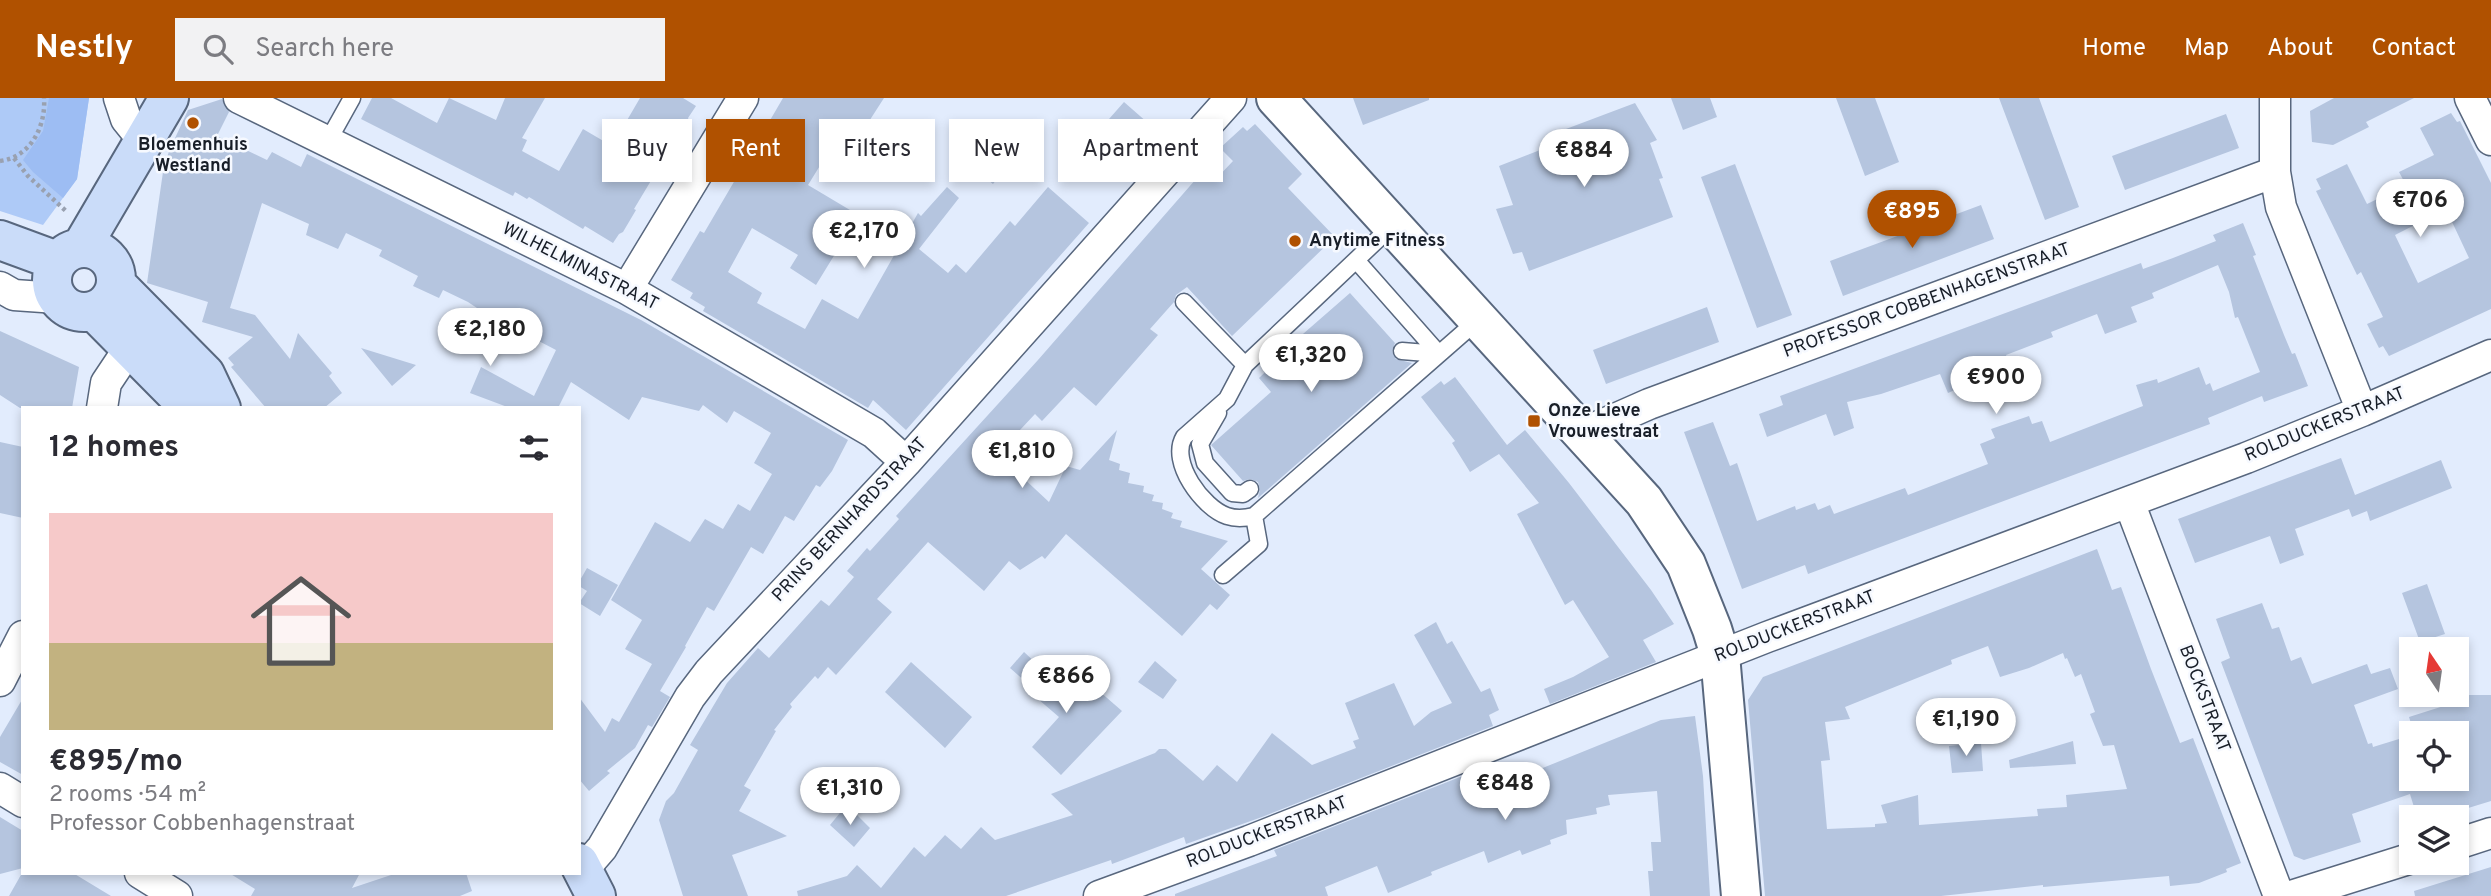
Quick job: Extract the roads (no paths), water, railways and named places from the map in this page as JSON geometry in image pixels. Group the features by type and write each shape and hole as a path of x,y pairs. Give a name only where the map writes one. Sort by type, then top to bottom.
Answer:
{"main road":[{"path":"82,279 143,140 169,98"},
{"path":"0,240 82,279 142,335 205,374 220,406"},
{"path":"0,266 82,279"},
{"path":"142,335 185,403 190,406"}],"street":[{"path":"119,98 126,119 143,140"},
{"name":"WILHELMINASTRAAT","path":"239,98 627,289 874,433 905,462"},
{"path":"627,289 743,98"},
{"name":"PRINS BERNHARDSTRAAT","path":"586,877 690,697 709,672 905,462 1231,98"},
{"path":"1276,98 1644,501 1686,564 1720,655 1741,896"},
{"path":"2275,98 2275,172 2281,208 2362,411"},
{"path":"2470,98 2491,140"},
{"name":"PROFESSOR COBBENHAGENSTRAAT","path":"1581,434 1649,404 2275,172"},
{"path":"0,287 14,295 82,279"},
{"path":"102,406 106,383 142,335"},
{"name":"ROLDUCKERSTRAAT","path":"1099,896 1262,836 1720,655 2129,502 2362,411 2491,355"},
{"name":"BOCKSTRAAT","path":"2129,502 2278,896"},
{"path":"0,681 21,640"},
{"path":"0,788 21,801"},
{"path":"2469,840 2491,833"},
{"path":"2291,896 2399,862"},
{"path":"143,875 177,896"}],"lane":[{"path":"328,141 352,98"},
{"path":"1250,489 1243,494 1232,493 1205,463 1201,452 1202,438 1245,365 1393,225"},
{"path":"1356,260 1438,354"},
{"path":"1184,302 1245,365"},
{"path":"1227,399 1184,437 1180,444 1180,463 1196,489 1217,510 1226,516 1254,516 1478,320"},
{"path":"1402,351 1438,354"},
{"path":"1223,575 1259,544 1254,516"}],"place":[{"name":"Bloemenhuis Westland","path":"193,123"},
{"name":"Anytime Fitness","path":"1295,241"},
{"name":"Onze Lieve Vrouwestraat","path":"1534,421"}]}
